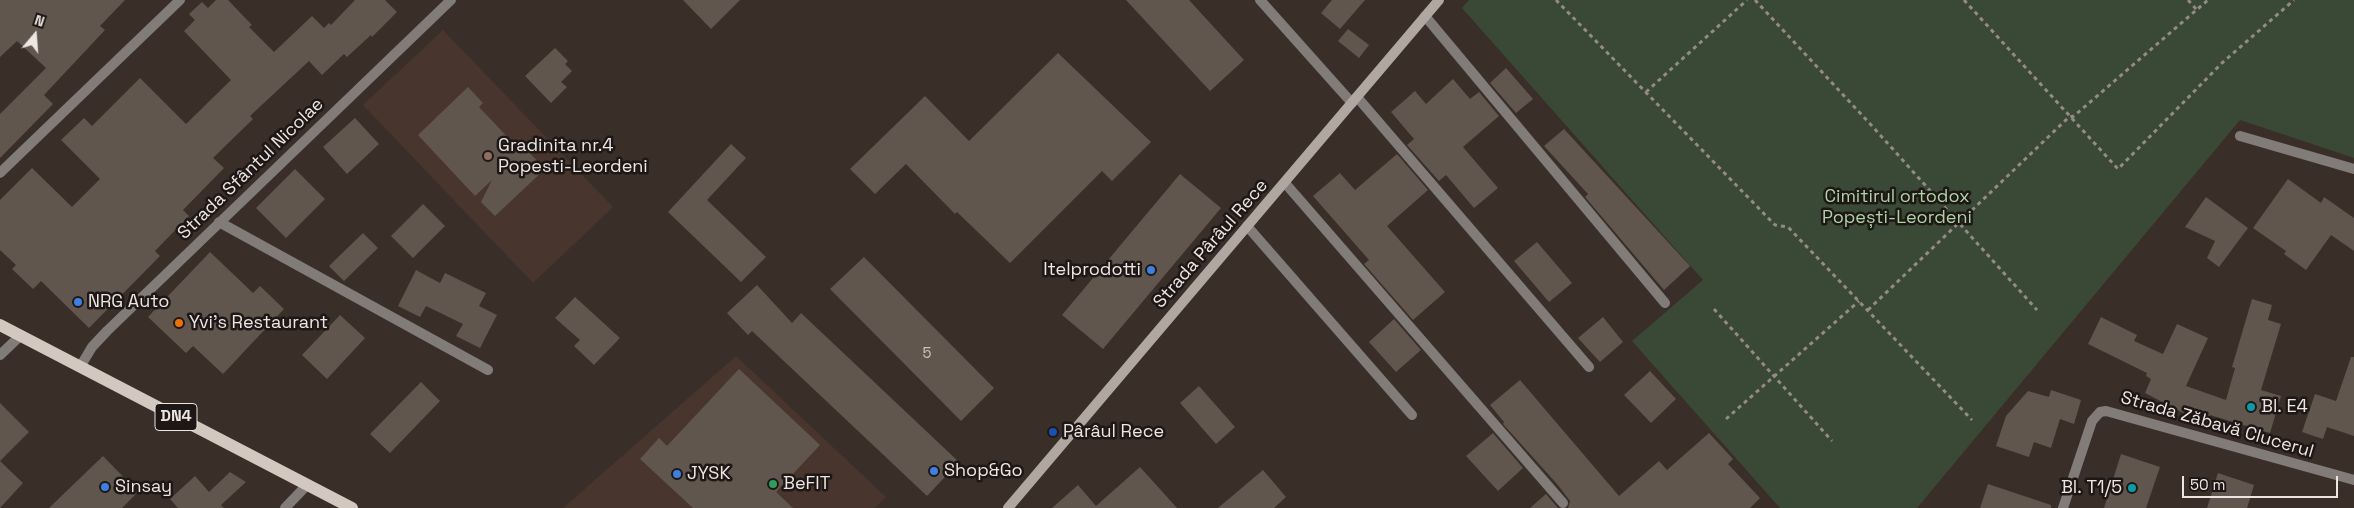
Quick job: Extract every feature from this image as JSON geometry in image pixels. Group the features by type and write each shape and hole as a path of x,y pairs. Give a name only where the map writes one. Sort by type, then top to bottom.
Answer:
{"main road":[{"name":"DN4","path":"0,325 352,508"}],"street":[{"path":"0,173 180,0"},
{"name":"Strada Sfântul Nicolae","path":"80,367 99,339 451,0"},
{"path":"1260,0 1354,100 1588,367"},
{"name":"Strada Pârâul Rece","path":"1008,508 1439,0"},
{"path":"1425,16 1665,303"},
{"path":"2240,136 2354,169"},
{"path":"1285,183 1563,503"},
{"path":"219,222 488,370"},
{"path":"1247,226 1412,415"},
{"path":"0,355 20,336"},
{"name":"Strada Zăbavă Clucerul","path":"2063,508 2092,421 2100,412 2112,411 2354,480"},
{"path":"285,508 308,485"}],"path":[{"path":"1556,0 1775,225 1788,227 1972,420"},
{"path":"1646,92 1747,0"},
{"path":"1754,0 1873,127 1957,223 2037,310"},
{"path":"1964,0 2118,169 2222,63 2294,0"},
{"path":"2188,0 2196,10"},
{"path":"1868,310 2069,117 2074,116 2208,0"},
{"path":"1726,419 1859,301"},
{"path":"1714,309 1832,440"}],"shaded area":[{"name":"Gradinita nr.4 Popesti-Leordeni","path":"443,30 613,207 533,283 363,105"},
{"path":"736,356 886,497 875,508 563,508"}],"green space":[{"name":"Cimitirul ortodox Popești-Leordeni","path":"1469,0 2354,0 2354,158 2240,120 1917,508 1780,508 1632,341 1703,280 1462,8"}],"building":[{"path":"0,0 125,0 100,26 105,30 44,95 53,104 0,158 0,114 46,68 17,41 0,57"},
{"path":"216,0 228,0 252,25 249,27 274,52 312,16 324,28 329,23 331,25 355,0 385,0 397,12 372,37 371,35 347,57 344,54 322,75 309,61 250,116 253,119 213,158 224,168 183,210 189,216 155,251 160,256 89,328 41,281 33,289 12,269 16,265 0,250 0,200 32,168 72,207 100,179 61,140 84,118 92,126 140,78 186,124 231,80 184,31 195,20 189,14 202,2 208,8"},
{"path":"683,0 740,0 711,29"},
{"path":"1126,0 1189,0 1244,60 1210,91"},
{"path":"1332,0 1365,0 1340,29 1321,13"},
{"path":"1348,29 1369,45 1359,58 1338,41"},
{"path":"555,48 568,61 565,64 572,71 561,82 567,87 551,103 525,76"},
{"path":"1058,53 1151,142 1112,181 1102,171 1010,263 957,212 955,214 906,164 875,194 850,169 925,96 969,141"},
{"path":"1506,68 1533,99 1516,113 1490,83"},
{"path":"1453,79 1470,99 1479,92 1499,116 1463,147 1498,188 1474,208 1446,175 1439,181 1407,145 1414,139 1391,112 1415,91 1426,104"},
{"path":"468,87 483,103 479,107 517,147 520,143 545,169 495,216 481,202 492,180 475,196 418,135"},
{"path":"355,118 379,144 347,174 323,147"},
{"path":"1564,129 1690,266 1664,290 1585,197 1588,194 1544,146"},
{"path":"731,144 746,158 707,200 766,257 741,282 668,212"},
{"path":"1397,154 1428,190 1387,226 1445,292 1413,320 1364,264 1369,260 1313,196 1340,173 1355,190"},
{"path":"295,169 325,199 286,238 256,208"},
{"path":"1180,174 1221,208 1103,349 1062,315"},
{"path":"2288,179 2321,203 2324,197 2354,218 2354,251 2331,235 2306,270 2284,254 2286,251 2253,228"},
{"path":"2206,197 2248,228 2219,267 2207,258 2215,241 2185,227"},
{"path":"423,204 445,226 413,258 391,236"},
{"path":"363,233 378,248 344,281 329,266"},
{"path":"1537,242 1572,283 1549,302 1514,261"},
{"path":"210,252 253,293 260,286 284,309 223,374 193,346 186,353 148,317"},
{"path":"864,257 994,388 961,421 830,289"},
{"path":"416,270 440,283 445,273 486,293 479,306 497,315 480,348 456,336 463,324 426,306 420,317 398,306"},
{"path":"757,285 792,323 801,313 959,462 927,496 752,331 748,335 727,313"},
{"path":"575,297 620,338 594,365 574,346 580,340 555,318"},
{"path":"2252,299 2272,305 2268,320 2281,324 2261,390 2281,396 2270,433 2210,415 2208,422 2189,416 2145,393 2151,379 2146,376 2147,373 2088,344 2101,317 2137,335 2134,341 2163,354 2177,324 2208,338 2186,386 2226,400 2235,368 2232,367"},
{"path":"340,315 365,338 327,379 302,355"},
{"path":"1603,317 1623,342 1600,362 1578,338"},
{"path":"1394,319 1421,350 1396,372 1369,342"},
{"path":"2351,357 2354,357 2354,436 2327,427 2323,439 2302,432 2315,394 2336,401"},
{"path":"739,369 820,445 776,492 793,508 693,508 640,459 659,438 667,446"},
{"path":"1650,371 1676,399 1651,423 1624,395"},
{"path":"1520,380 1619,496 1659,461 1667,470 1709,433 1733,459 1728,464 1760,498 1750,508 1568,508 1570,501 1503,424 1504,422 1490,405"},
{"path":"421,382 440,401 390,453 370,434"},
{"path":"1199,386 1235,427 1216,444 1180,403"},
{"path":"2051,390 2081,400 2074,424 2060,419 2051,448 2034,442 2029,457 1996,446 2006,416 2028,391 2049,397"},
{"path":"0,403 29,432 0,461"},
{"path":"1493,433 1523,468 1498,491 1466,456"},
{"name":"Bl. T1/5","path":"2121,454 2160,467 2146,508 2104,508"},
{"path":"103,456 138,492 122,508 49,508"},
{"path":"0,461 23,483 0,508"},
{"path":"1140,467 1177,508 1052,508 1078,485 1096,506"},
{"path":"1263,470 1286,497 1274,508 1218,508"},
{"path":"230,472 246,482 221,505 224,508 178,508 170,499 195,476 209,492"},
{"path":"2218,473 2254,485 2247,508 2207,508"},
{"path":"1988,484 2051,505 2051,508 1980,508"},
{"path":"1546,494 1558,508 1530,508"}],"place":[{"name":"Gradinita nr.4 Popesti-Leordeni","path":"488,156"},
{"name":"Itelprodotti","path":"1151,270"},
{"name":"NRG Auto","path":"78,302"},
{"name":"Yvi's Restaurant","path":"179,323"},
{"name":"Bl. E4","path":"2251,407"},
{"name":"Pârâul Rece","path":"1053,432"},
{"name":"Shop&Go","path":"934,471"},
{"name":"JYSK","path":"677,474"},
{"name":"BeFIT","path":"773,484"},
{"name":"Sinsay","path":"105,487"},
{"name":"Bl. T1/5","path":"2132,488"}]}
